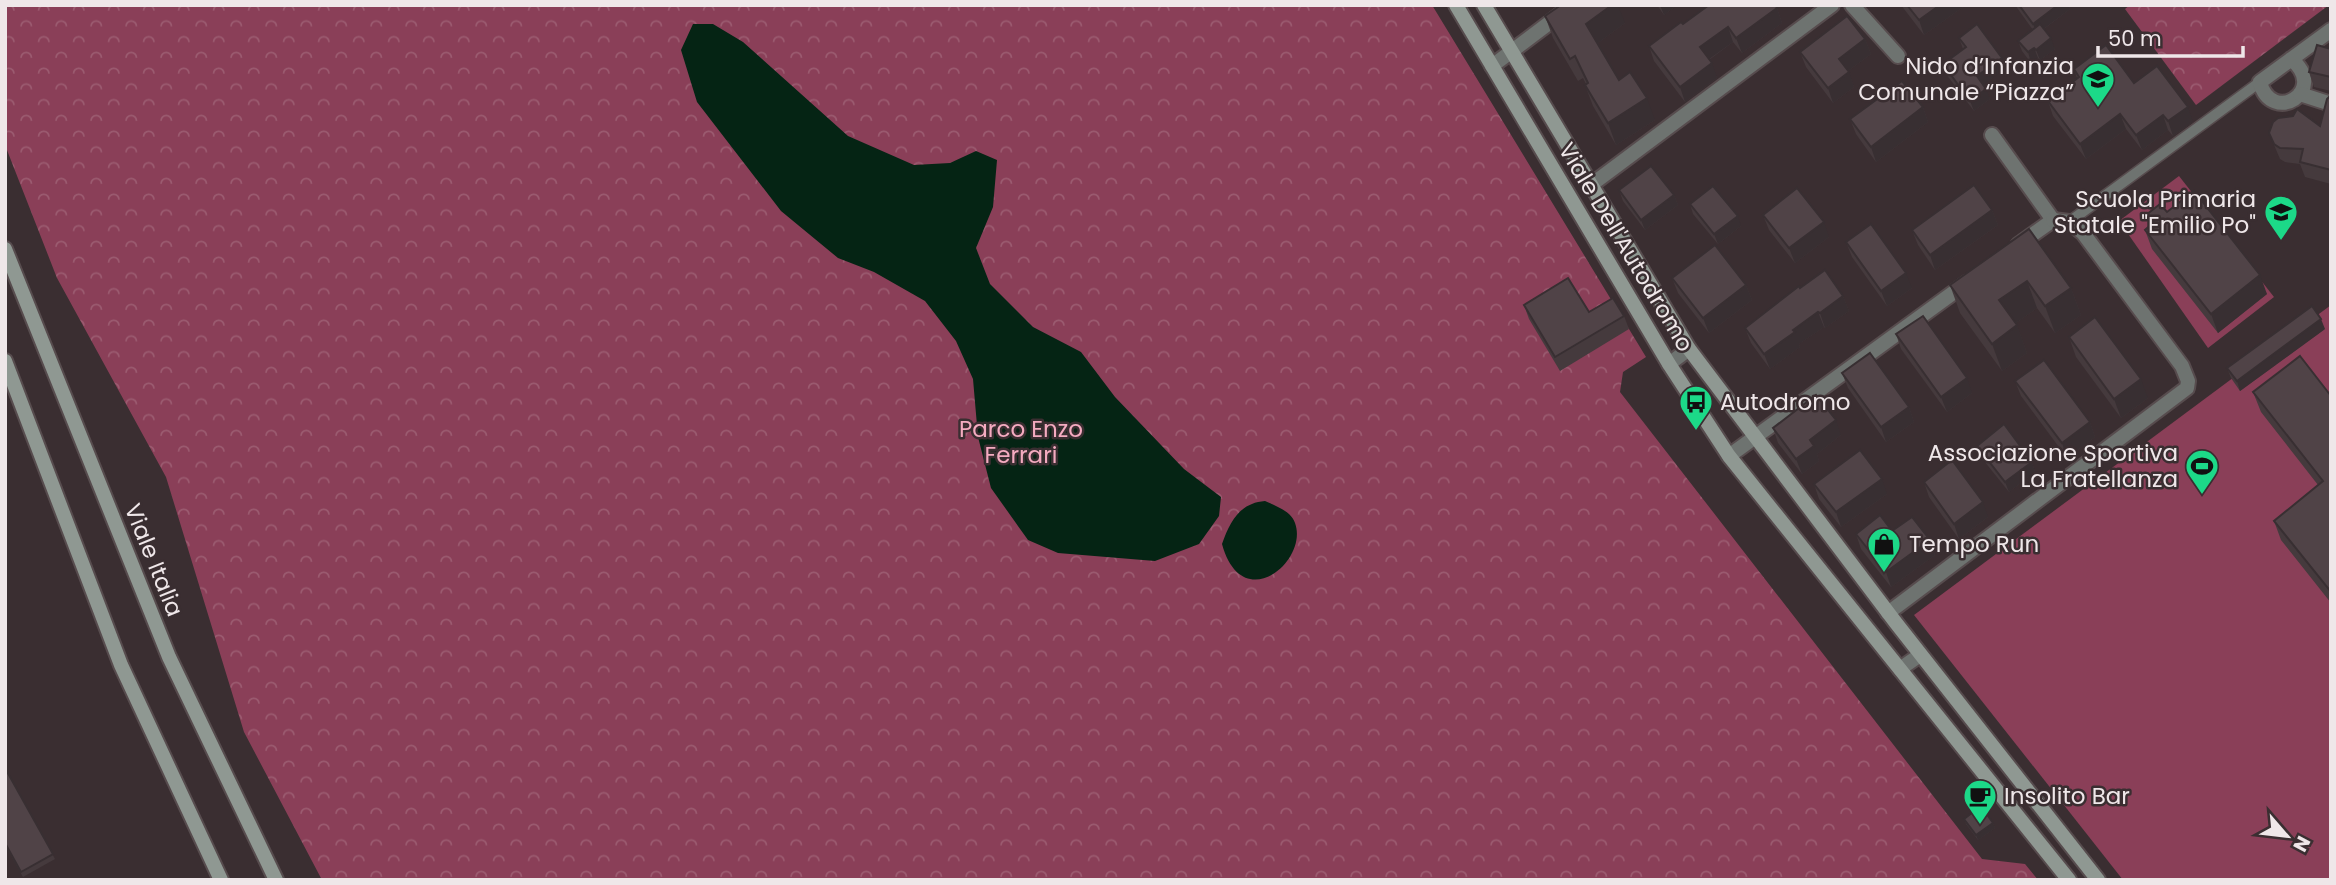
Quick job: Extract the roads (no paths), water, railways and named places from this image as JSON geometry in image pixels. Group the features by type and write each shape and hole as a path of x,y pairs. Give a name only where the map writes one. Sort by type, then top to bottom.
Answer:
{"street":[{"name":"Viale Dell'Autodromo","path":"1456,5 1669,364 1729,456 2069,880"},
{"name":"Viale Dell'Autodromo","path":"1485,5 1689,349 1920,655 2098,880"},
{"path":"1492,66 1573,5"},
{"path":"1591,185 1832,5"},
{"path":"1852,5 1898,56"},
{"path":"2291,59 2300,66 2304,85 2294,100 2276,102 2262,91 2260,82 2291,59 2315,47 2331,30"},
{"path":"2300,94 2331,104"},
{"path":"1992,135 2053,220"},
{"path":"1888,613 2187,388 2188,381 2182,366 2083,233 2069,222 2053,220 2009,252"},
{"name":"Viale Italia","path":"5,249 169,657 276,880"},
{"path":"1729,456 1976,276"},
{"path":"1669,364 1689,349"},
{"path":"5,361 121,665 221,880"},
{"path":"1900,669 1920,655"},
{"path":"2021,820 2040,806"}],"lane":[{"path":"2069,222 2260,82"}],"place":[{"name":"Nido d’Infanzia Comunale “Piazza”","path":"2098,109"},
{"name":"Scuola Primaria Statale \"Emilio Po\"","path":"2281,242"},
{"name":"Autodromo","path":"1696,432"},
{"name":"Associazione Sportiva La Fratellanza","path":"2202,496"},
{"name":"Tempo Run","path":"1884,574"},
{"name":"Insolito Bar","path":"1980,826"}],"park label":[{"name":"Parco Enzo Ferrari","path":"1021,442"}]}
